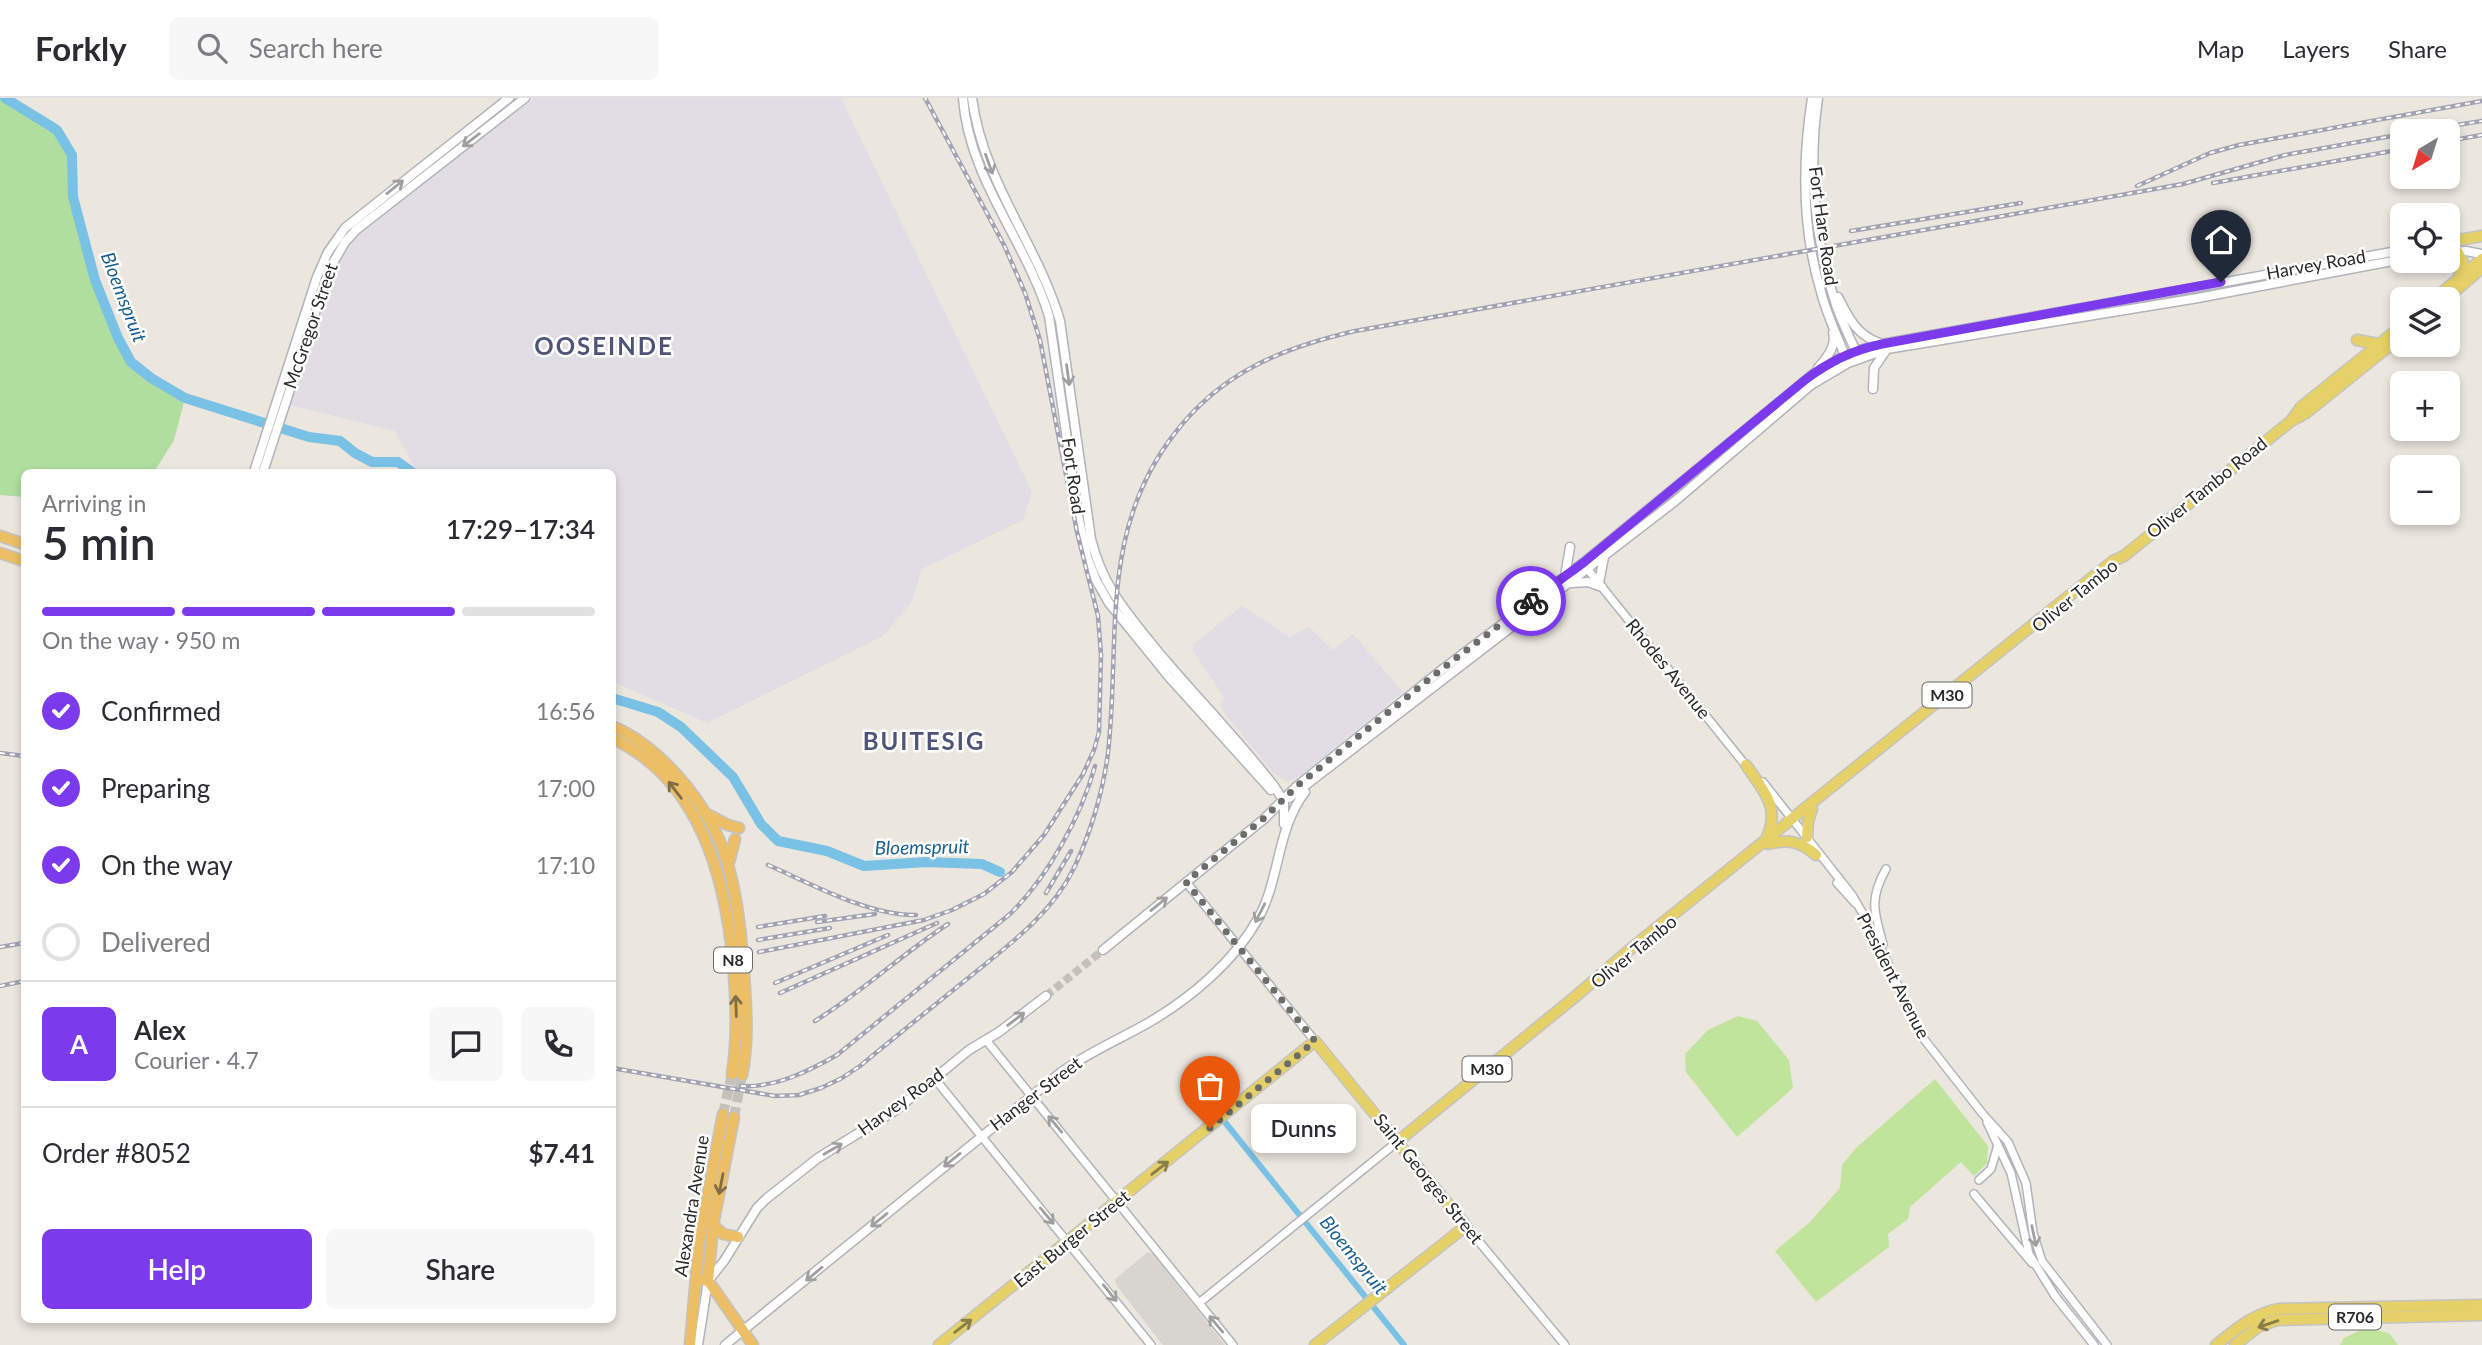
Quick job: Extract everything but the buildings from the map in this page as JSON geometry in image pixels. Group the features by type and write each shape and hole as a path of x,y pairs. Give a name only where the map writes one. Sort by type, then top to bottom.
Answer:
{"highway":[{"path":"0,536 21,543"},
{"path":"0,553 21,560"},
{"name":"N8","path":"616,728 655,752 680,778 719,841 729,873 742,942 747,1039 737,1075 735,980 725,897 714,860 692,815 671,785 645,758 616,740"},
{"path":"703,812 739,828"},
{"path":"729,873 734,839"},
{"name":"Alexandra Avenue","path":"690,1345 699,1243 723,1114"},
{"name":"Alexandra Avenue","path":"708,1281 713,1225 734,1117"},
{"path":"713,1225 723,1234 737,1237"},
{"path":"696,1279 708,1281 753,1345"}],"main road":[{"name":"McGregor Street","path":"278,414 317,277 336,238 402,181 509,98"},
{"name":"McGregor Street","path":"255,469 270,438 329,270 345,242 356,230 525,98"},
{"name":"Fort Road","path":"963,98 981,172 1038,287 1057,335"},
{"name":"Fort Road","path":"972,98 977,126 990,167 1049,289 1091,539 1107,585 1129,616 1284,801"},
{"name":"Fort Hare Road","path":"1812,98 1806,143 1805,193 1810,241 1820,289 1847,359"},
{"name":"Fort Hare Road","path":"1818,98 1813,150 1814,180 1828,275 1840,315 1857,355"},
{"path":"2460,241 2482,239"},
{"name":"Harvey Road","path":"1103,950 1264,818 1297,786 1568,580 1814,373 1884,347 2390,252"},
{"path":"2460,253 2482,257"},
{"path":"2457,287 2482,257"},
{"path":"2460,259 2463,262 2462,281"},
{"name":"Harvey Road","path":"1884,347 2198,298 2390,261"},
{"path":"2453,287 2482,268"},
{"path":"1828,275 1852,323 1861,334 1884,347 1874,368 1872,389"},
{"path":"2462,281 2482,279"},
{"path":"1814,373 1828,355 1835,338 1824,313 1820,289"},
{"name":"Oliver Tambo Road","path":"2291,421 2301,407 2390,335"},
{"path":"2358,360 2357,340 2378,344"},
{"name":"Oliver Tambo Road","path":"2124,556 2291,421 2306,413 2390,345"},
{"name":"Harvey Road","path":"1585,566 1604,557 1695,485 1798,396 1847,359"},
{"name":"McGregor Street","path":"264,469 270,438"},
{"path":"1570,547 1568,580 1600,585 1604,557"},
{"name":"Oliver Tambo","path":"1792,821 1812,809 2117,565 2124,556"},
{"name":"Oliver Tambo","path":"1397,1142 1576,996 1602,980 1703,892 2113,561 2124,556"},
{"name":"Harvey Road","path":"1319,777 1442,675"},
{"path":"1746,765 1773,809 1773,823 1767,842 1800,843 1816,855"},
{"path":"1281,849 1284,801 1301,792 1319,777"},
{"name":"Hanger Street","path":"725,1345 1031,1096 1087,1055 1170,1009 1197,988 1239,946 1265,904 1294,809 1319,777"},
{"path":"1264,818 1273,805 1275,790 1297,786"},
{"path":"1807,837 1812,809"},
{"name":"Harvey Road","path":"708,1281 724,1261 757,1208 804,1168 883,1119 969,1050 1046,996"},
{"name":"East Burger Street","path":"939,1345 1315,1041"},
{"name":"Saint Georges Street","path":"1315,1041 1466,1226"},
{"path":"1315,1345 1466,1226"},
{"name":"Alexandra Avenue","path":"698,1345 708,1281"},
{"name":"R706","path":"2216,1345 2248,1321 2278,1309 2482,1305"},
{"name":"R706","path":"2235,1345 2258,1327 2277,1320 2482,1315"}],"street":[{"name":"Rhodes Avenue","path":"1585,566 1792,821"},
{"name":"President Avenue","path":"1792,821 1852,895 1873,931 1920,1034 2008,1142 2026,1183 2037,1248 2047,1269 2105,1345"},
{"name":"President Avenue","path":"1792,821 1848,898 1857,905"},
{"path":"1886,869 1875,889 1873,906 1889,966"},
{"name":"Saint Georges Street","path":"1186,882 1315,1041"},
{"path":"986,1040 1233,1345"},
{"path":"935,1079 1151,1345"},
{"name":"President Avenue","path":"1982,1113 2008,1165 2025,1242 2037,1269"},
{"name":"Oliver Tambo","path":"1199,1303 1397,1142"},
{"path":"1979,1180 1991,1169 1998,1143"},
{"path":"1974,1194 2022,1255 2037,1269 2094,1345"},
{"name":"Saint Georges Street","path":"1466,1226 1565,1345"},
{"path":"2055,1296 2063,1289"}],"shaded area":[{"path":"535,98 841,98 1032,492 1023,520 922,569 911,603 883,636 707,723 616,683 616,469 415,469 395,431 290,405 341,253 364,228"},
{"path":"1242,606 1290,637 1309,627 1333,650 1353,634 1403,692 1300,776 1287,782 1273,773 1219,706 1224,697 1193,651 1193,644"},
{"path":"1148,1252 1153,1254 1225,1345 1163,1345 1117,1286 1115,1279"}],"green space":[{"path":"0,98 5,98 53,126 64,141 71,157 74,198 82,236 96,285 123,350 138,368 185,398 174,440 156,469 21,469 21,497 0,495"},
{"path":"1738,1016 1757,1021 1789,1060 1793,1088 1737,1137 1686,1072 1685,1054 1708,1030"},
{"path":"1935,1079 1988,1146 1987,1163 1974,1176 1961,1162 1910,1207 1908,1219 1888,1234 1889,1247 1816,1302 1775,1251 1809,1223 1840,1188 1842,1165 1856,1148"},
{"path":"2365,1328 2389,1333 2398,1345 2340,1345 2344,1338"}],"waterway":[{"name":"Bloemspruit","path":"5,98 57,130 72,155 73,197 95,280 118,338 131,362 151,378 185,398 309,437 340,441 372,462 398,462 408,469"},
{"name":"Bloemspruit","path":"616,699 658,712 681,727 733,777 761,824 778,841 827,851 864,866 926,862 982,864 1000,872"},
{"name":"Bloemspruit","path":"1224,1121 1404,1345"}],"tunnel":[{"path":"1046,996 1103,950"},
{"path":"723,1114 732,1074"},
{"path":"734,1117 742,1075"}],"railway":[{"path":"759,952 924,920 984,894 1012,872 1044,835 1083,774 1099,732 1101,655 1098,616 1077,532 1040,340 1025,293 1004,245 925,98"},
{"path":"2137,186 2210,153 2239,145 2482,101"},
{"path":"2460,125 2482,121"},
{"path":"2460,139 2482,135"},
{"path":"616,1069 775,1096 799,1095 821,1088 860,1066 1012,943 1040,916 1073,870 1090,828 1103,783 1108,753 1118,587 1123,547 1134,509 1151,470 1175,433 1213,394 1233,378 1255,366 1303,346 1355,331 2183,184 2285,155 2390,136"},
{"path":"2213,183 2390,151"},
{"path":"1851,231 2021,203"},
{"path":"0,753 21,756"},
{"path":"741,1086 779,1081 837,1055 1010,914 1037,883 1061,846 1081,806 1095,766"},
{"path":"1046,893 1071,851"},
{"path":"768,865 860,905 898,914 916,915"},
{"path":"817,922 875,914"},
{"path":"758,927 825,916"},
{"path":"780,993 937,923"},
{"path":"815,1021 948,924"},
{"path":"758,940 830,928"},
{"path":"775,983 888,935"},
{"path":"0,947 21,944"},
{"path":"0,986 21,982"}],"way so far":[{"path":"1210,1128 1315,1041 1186,882 1284,801 1297,786 1531,601"}],"place":[{"name":"Dunns","path":"1210,1128"}],"district":[{"name":"OOSEINDE","path":"604,347"},
{"name":"BUITESIG","path":"924,742"}],"route":[{"path":"1531,601 1583,563 1823,366 1855,351 2221,282"}]}
